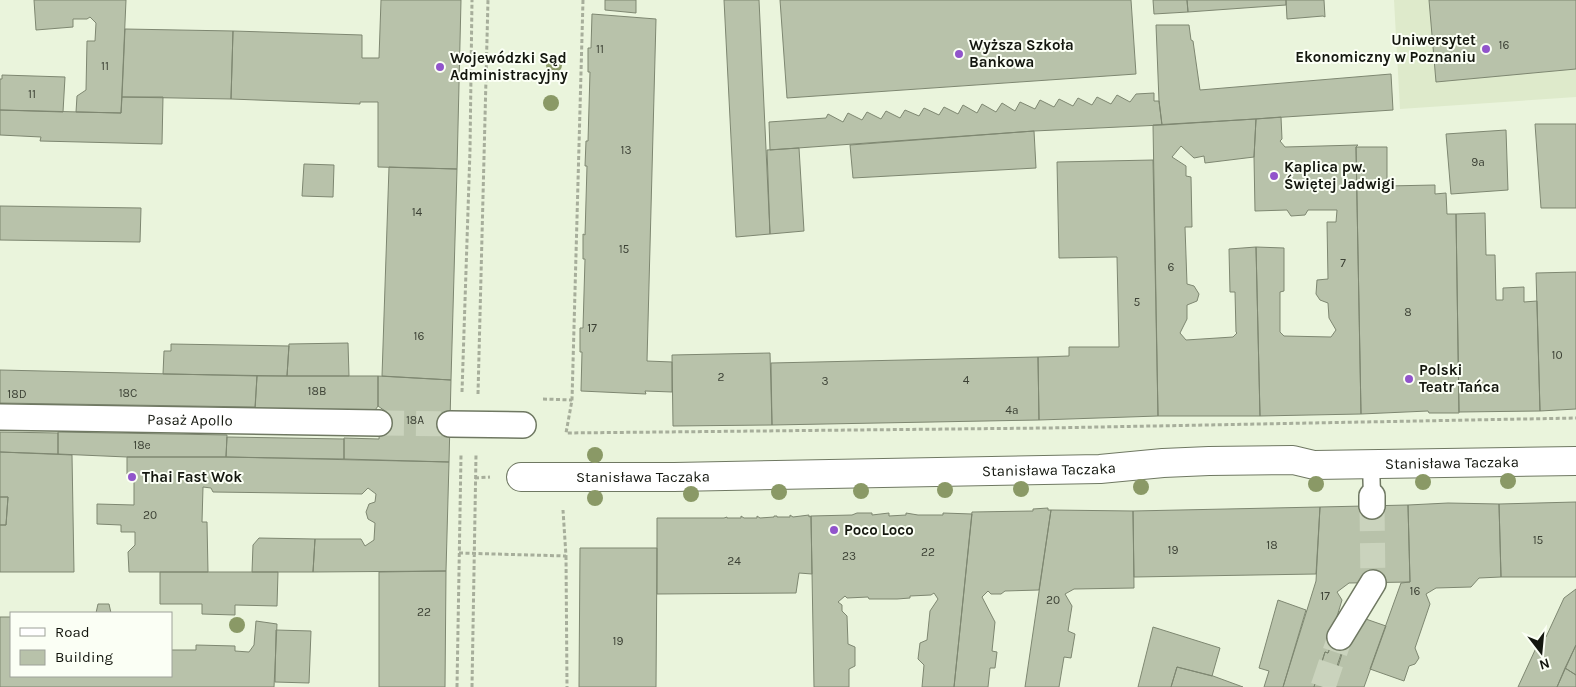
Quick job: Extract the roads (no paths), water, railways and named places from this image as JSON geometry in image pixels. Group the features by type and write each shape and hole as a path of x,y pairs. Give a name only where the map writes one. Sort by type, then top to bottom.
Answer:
{"street":[{"name":"Pasaż Apollo","path":"0,416 380,423"},
{"path":"463,425 523,425"},
{"name":"Stanisława Taczaka","path":"521,477 674,477 1100,469 1209,461 1293,460 1314,465 1576,461"},
{"path":"1340,637 1373,583"}],"lane":[{"path":"1371,464 1372,501"}],"tunnel":[{"path":"379,423 450,424"},
{"path":"1372,506 1373,583"},
{"path":"1323,687 1340,637"}],"place":[{"name":"Uniwersytet Ekonomiczny w Poznaniu","path":"1486,49"},
{"name":"Wyższa Szkoła Bankowa","path":"959,54"},
{"name":"Wojewódzki Sąd Administracyjny","path":"440,67"},
{"name":"Kaplica pw. Świętej Jadwigi","path":"1274,176"},
{"name":"Polski Teatr Tańca","path":"1409,379"},
{"name":"Thai Fast Wok","path":"132,477"},
{"name":"Poco Loco","path":"834,530"}]}
